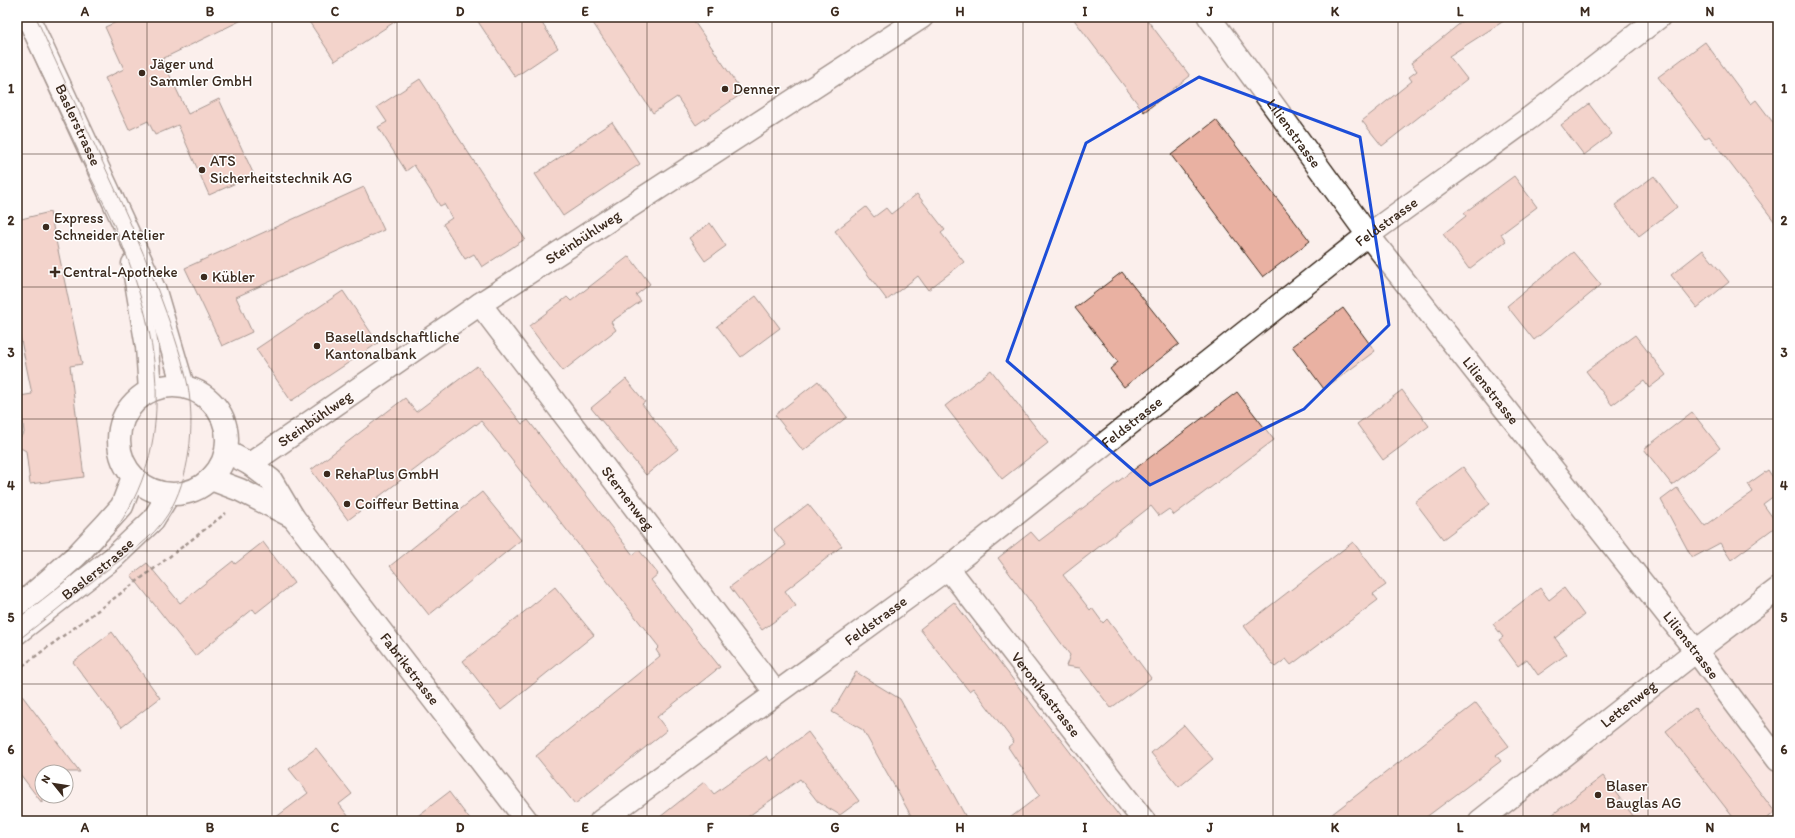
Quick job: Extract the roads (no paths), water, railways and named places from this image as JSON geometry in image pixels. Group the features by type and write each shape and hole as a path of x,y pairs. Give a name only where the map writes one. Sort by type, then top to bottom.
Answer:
{"street":[{"name":"Baslerstrasse","path":"28,17 155,291 183,386"},
{"name":"Steinbühlweg","path":"250,464 480,304 922,17"},
{"name":"Lilienstrasse","path":"1209,17 1368,235 1696,651 1778,760"},
{"name":"Feldstrasse","path":"600,821 948,568 1368,235 1531,117 1659,17"},
{"name":"Baslerstrasse","path":"127,233 144,325 150,391"},
{"name":"Sternenweg","path":"480,304 776,693"},
{"path":"170,385 183,386 196,390 211,400 222,415 228,433 227,452 220,468 211,479 199,488 188,492 169,494 154,491 133,477 125,465 120,451 119,437 122,423 128,410 137,399 150,391 170,385"},
{"name":"Fabrikstrasse","path":"227,452 250,464 271,480 293,517 527,821"},
{"name":"Baslerstrasse","path":"17,608 76,556 122,506 133,477"},
{"name":"Fabrikstrasse","path":"211,479 240,490 293,517"},
{"name":"Baslerstrasse","path":"17,633 113,558 152,520 169,494"},
{"name":"Veronikastrasse","path":"948,568 1144,821"},
{"name":"Lettenweg","path":"1480,821 1696,651 1778,589"}],"tram line":[{"path":"17,641 138,546 162,523 168,514 181,485 186,468 191,435 188,386 170,324 129,220 36,17"},
{"path":"17,22 122,244 146,317 153,354 156,391 154,428 147,464 134,499 113,533 92,557 68,579 17,619"}],"place":[{"name":"Jäger und Sammler GmbH","path":"142,73"},
{"name":"Denner","path":"725,89"},
{"name":"ATS Sicherheitstechnik AG","path":"202,170"},
{"name":"Express Schneider Atelier","path":"46,227"},
{"name":"Central-Apotheke","path":"55,272"},
{"name":"Kübler","path":"204,277"},
{"name":"Basellandschaftliche Kantonalbank","path":"317,346"},
{"name":"RehaPlus GmbH","path":"327,474"},
{"name":"Coiffeur Bettina","path":"347,504"},
{"name":"Blaser Bauglas AG","path":"1598,795"}]}
